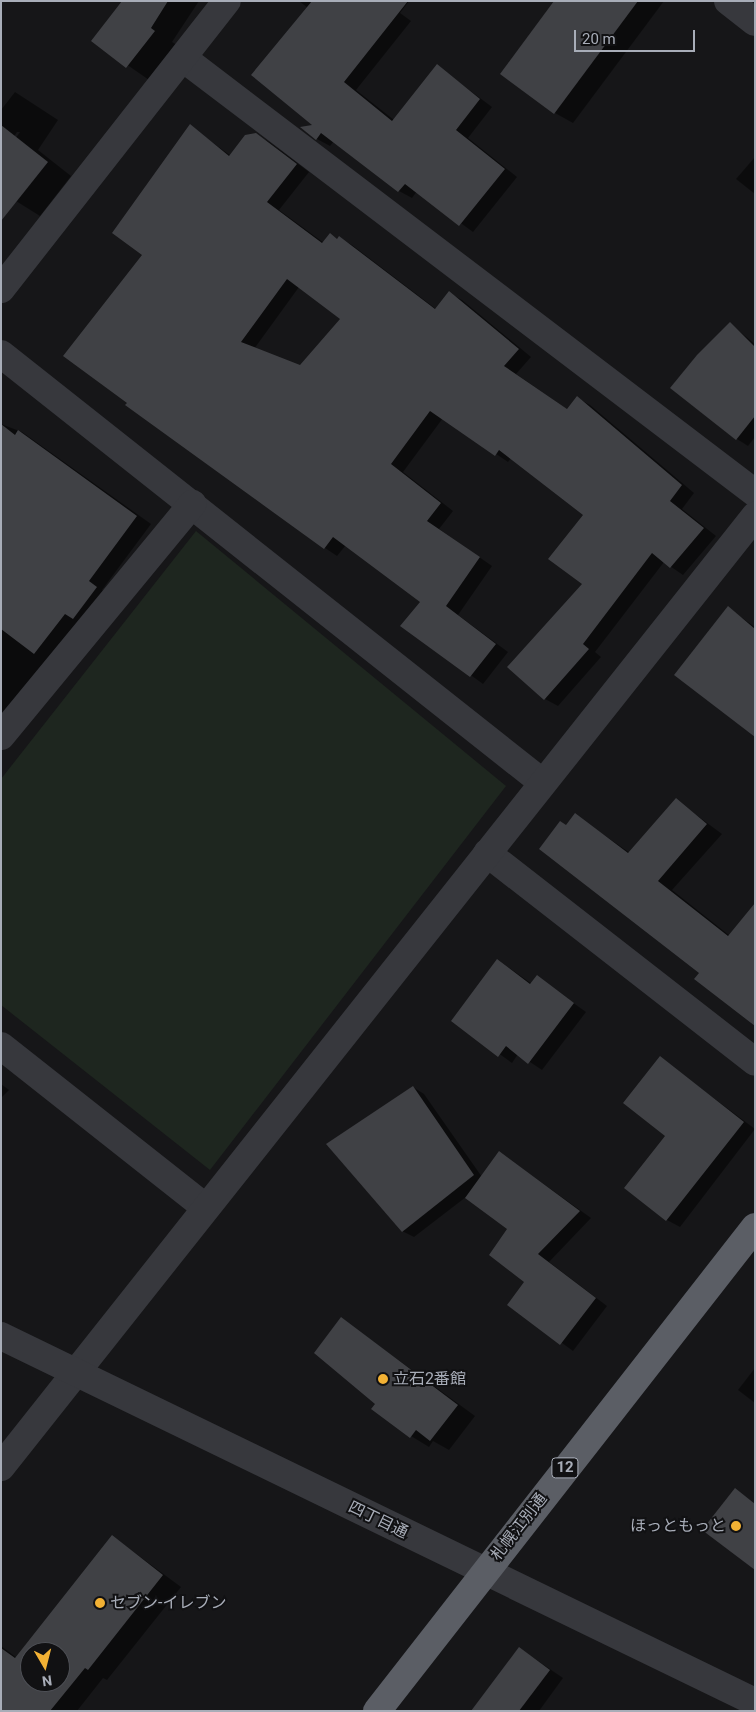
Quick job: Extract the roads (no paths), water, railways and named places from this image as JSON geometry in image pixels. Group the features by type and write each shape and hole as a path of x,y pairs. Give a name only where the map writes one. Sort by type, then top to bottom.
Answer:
{"highway":[{"name":"札幌江別通","path":"377,1711 755,1226"}],"street":[{"path":"1,289 227,1"},
{"path":"728,1 755,22"},
{"path":"183,58 755,493"},
{"path":"1,354 543,782"},
{"path":"1,736 192,504"},
{"path":"1,1467 755,516"},
{"path":"487,853 755,1062"},
{"path":"1,1046 206,1208"},
{"name":"四丁目通","path":"1,1336 755,1702"}],"place":[{"name":"立石2番館","path":"383,1379"},
{"name":"ほっともっと","path":"736,1526"},
{"name":"セブン-イレブン","path":"100,1603"}]}
